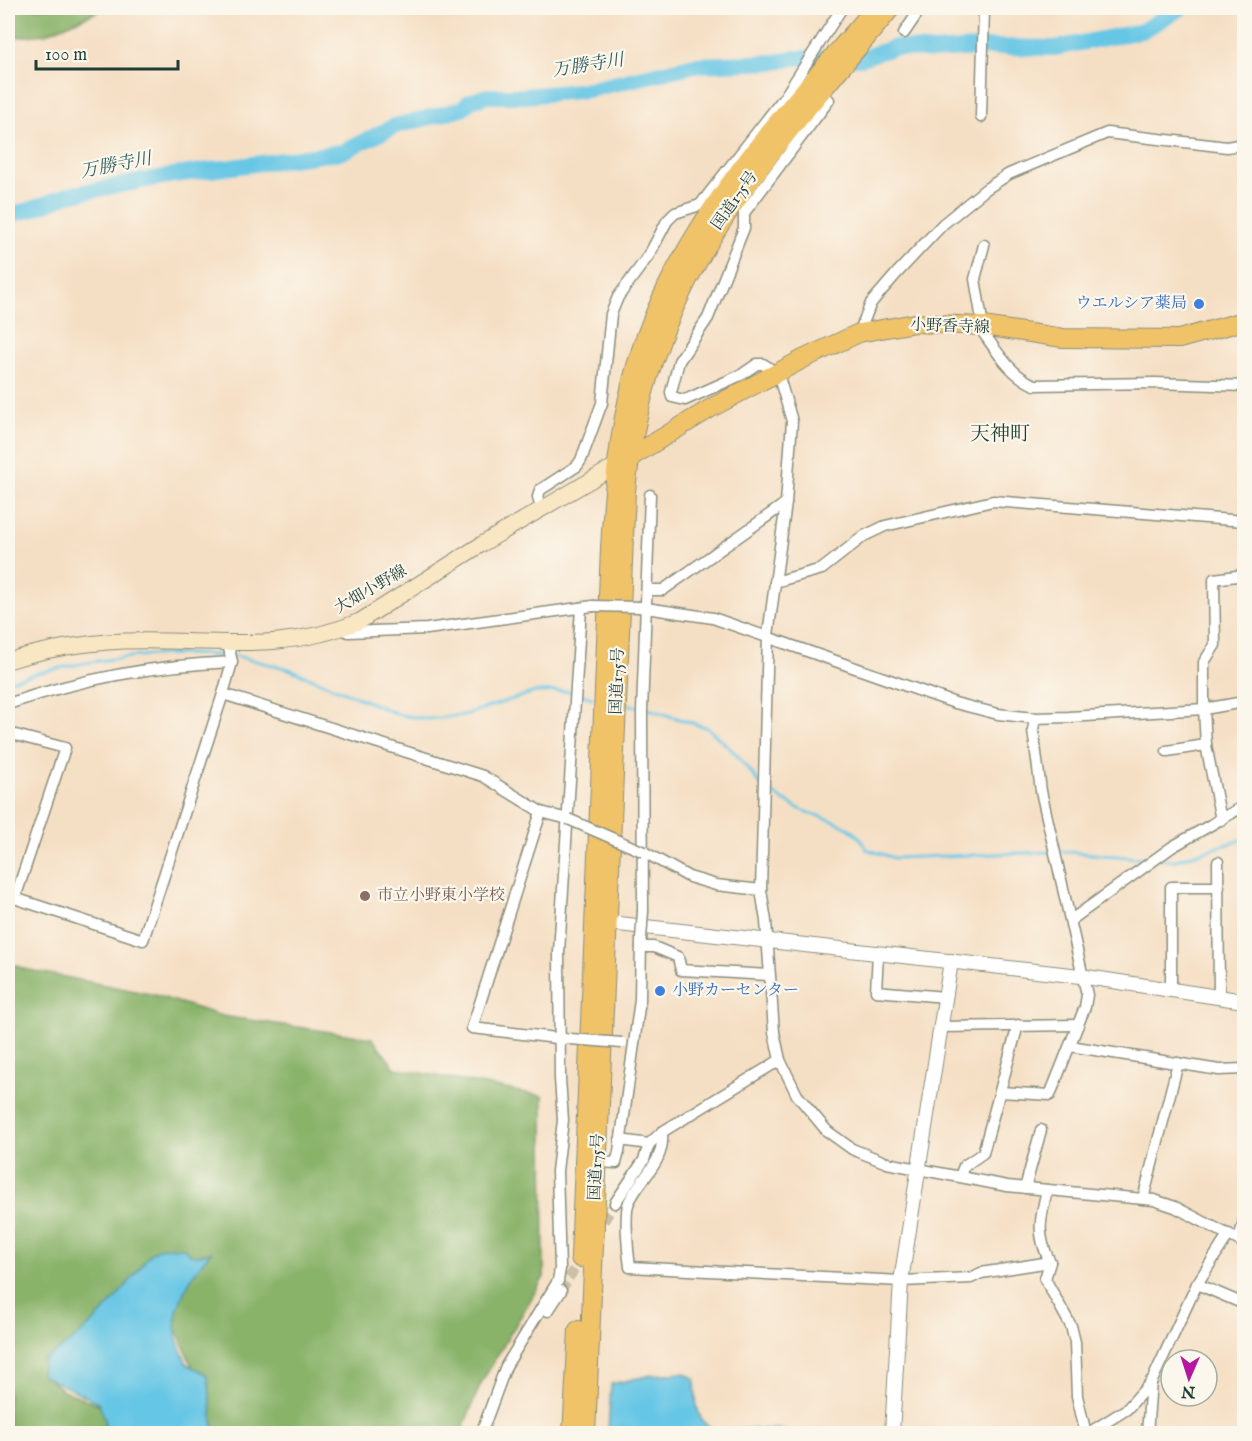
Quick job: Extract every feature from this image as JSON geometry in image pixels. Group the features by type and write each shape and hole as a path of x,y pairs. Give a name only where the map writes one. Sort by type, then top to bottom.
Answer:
{"main road":[{"name":"国道175号","path":"858,37 875,8"},
{"name":"国道175号","path":"572,1434 580,1255 601,922 622,462 632,380 664,291 774,126 858,37 891,8"},
{"name":"小野香寺線","path":"622,462 711,408 859,333 915,323 983,326 1063,338 1179,339 1245,321"},
{"name":"大畑小野線","path":"8,661 42,650 123,641 228,644 297,641 342,629 360,621 541,509 622,462"},
{"name":"国道175号","path":"586,1434 598,1162 601,922"}],"street":[{"path":"541,509 538,498 540,490 577,466 594,428 605,387 611,314 618,297 649,255 668,221 675,213 700,205 786,95 842,8"},
{"path":"903,33 917,8"},
{"path":"981,117 984,8"},
{"path":"829,100 744,213 744,228 708,318 679,361 671,392 672,397 685,400 741,375 757,364 769,366 778,374 792,421 786,503 768,635 761,890 774,1032 780,1060 797,1095 826,1131 852,1149 887,1163 1026,1188 1143,1199 1175,1207 1242,1242 1245,1220"},
{"path":"859,333 871,303 943,224 1009,174 1107,133 1227,147 1245,144"},
{"path":"984,245 975,279 982,331 1013,371 1035,384 1155,383 1245,386"},
{"path":"598,1162 616,1163 620,1140 627,1043 640,1000 644,852 643,607 648,590 650,495"},
{"path":"775,582 822,569 864,536 885,526 993,501 1245,521"},
{"path":"648,590 663,590 786,503"},
{"path":"1221,820 1206,745 1204,662 1215,645 1214,579 1245,575"},
{"path":"342,629 348,632 427,629 593,606 643,607 712,618 768,635 955,703 998,714 1035,718 1204,709 1245,702"},
{"path":"481,1434 506,1366 558,1281 561,1254 557,1171 563,1120 560,1079 565,1039 559,952 580,608"},
{"path":"8,733 65,748 11,897 143,940 223,694 232,662 228,644"},
{"path":"8,704 48,691 136,670 190,663 232,662"},
{"path":"223,694 483,776 541,812 568,819 644,852 689,877 716,885 761,890"},
{"path":"1000,1092 1050,1095 1087,995 1080,976 1071,920 1041,791 1033,730 1035,718"},
{"path":"1167,751 1206,745"},
{"path":"1071,920 1172,847 1245,806"},
{"path":"541,812 472,1028 565,1039 627,1043"},
{"path":"1218,862 1219,997"},
{"path":"1171,990 1171,887 1219,888"},
{"path":"601,922 1080,976 1245,1001"},
{"path":"641,943 678,957 681,970 769,975"},
{"path":"879,953 876,991 945,996"},
{"path":"892,1434 901,1281 951,961"},
{"path":"941,1027 1078,1024"},
{"path":"960,1176 964,1166 983,1153 1018,1025"},
{"path":"1070,1046 1219,1070 1245,1069"},
{"path":"615,1203 644,1161 649,1144 662,1132 780,1060"},
{"path":"1143,1199 1178,1063"},
{"path":"1026,1188 1041,1130"},
{"path":"662,1132 663,1144 660,1159 628,1203 630,1267 901,1281 971,1278 981,1273 1050,1262"},
{"path":"620,1140 649,1144"},
{"path":"1047,1190 1040,1222 1040,1243 1050,1262 1045,1279 1071,1326 1075,1342 1077,1396 1087,1434 1126,1409 1152,1381 1197,1284 1229,1234"},
{"path":"561,1254 580,1255"},
{"path":"1197,1284 1245,1304"},
{"path":"506,1366 526,1346 561,1291"},
{"path":"1147,1434 1152,1381"}],"green space":[{"path":"8,8 106,8 45,34 8,38"},
{"path":"8,962 24,969 155,995 222,1016 372,1038 395,1068 543,1096 544,1277 481,1383 461,1433 210,1433 194,1371 171,1316 90,1338 44,1374 62,1390 111,1409 106,1433 8,1433"}],"water":[{"path":"163,1247 184,1248 190,1254 196,1255 211,1252 197,1269 185,1290 177,1312 176,1333 187,1364 206,1374 208,1378 214,1433 104,1433 105,1419 98,1402 41,1374 43,1360 70,1342 94,1321 127,1285 148,1257"},
{"path":"683,1373 695,1379 699,1414 702,1420 713,1429 779,1429 792,1433 608,1433 611,1384 652,1375"}],"waterway":[{"name":"万勝寺川","path":"8,215 30,210 68,195 174,175 342,152 395,126 462,109 469,102 487,96 524,96 588,90 695,65 777,62 793,58 862,58 895,47 933,51 991,47 1055,48 1142,31 1181,8"},
{"path":"8,681 89,662 117,658 173,654 228,656"},
{"path":"235,656 289,669 400,715 429,719 464,715 535,692 571,691"},
{"path":"583,695 592,698"},
{"path":"627,704 637,707"},
{"path":"648,709 708,728 735,753 762,786"},
{"path":"767,790 796,807 847,827 855,833 866,849 894,858 1051,852"},
{"path":"1160,859 1173,861 1244,839"},
{"path":"1058,851 1150,859"}],"tunnel":[{"path":"596,1234 615,1203"},
{"path":"561,1291 583,1255"}],"place":[{"name":"ウエルシア薬局","path":"1199,304"},
{"name":"市立小野東小学校","path":"365,896"},
{"name":"小野カーセンター","path":"660,991"}],"district":[{"name":"天神町","path":"1000,434"}]}
